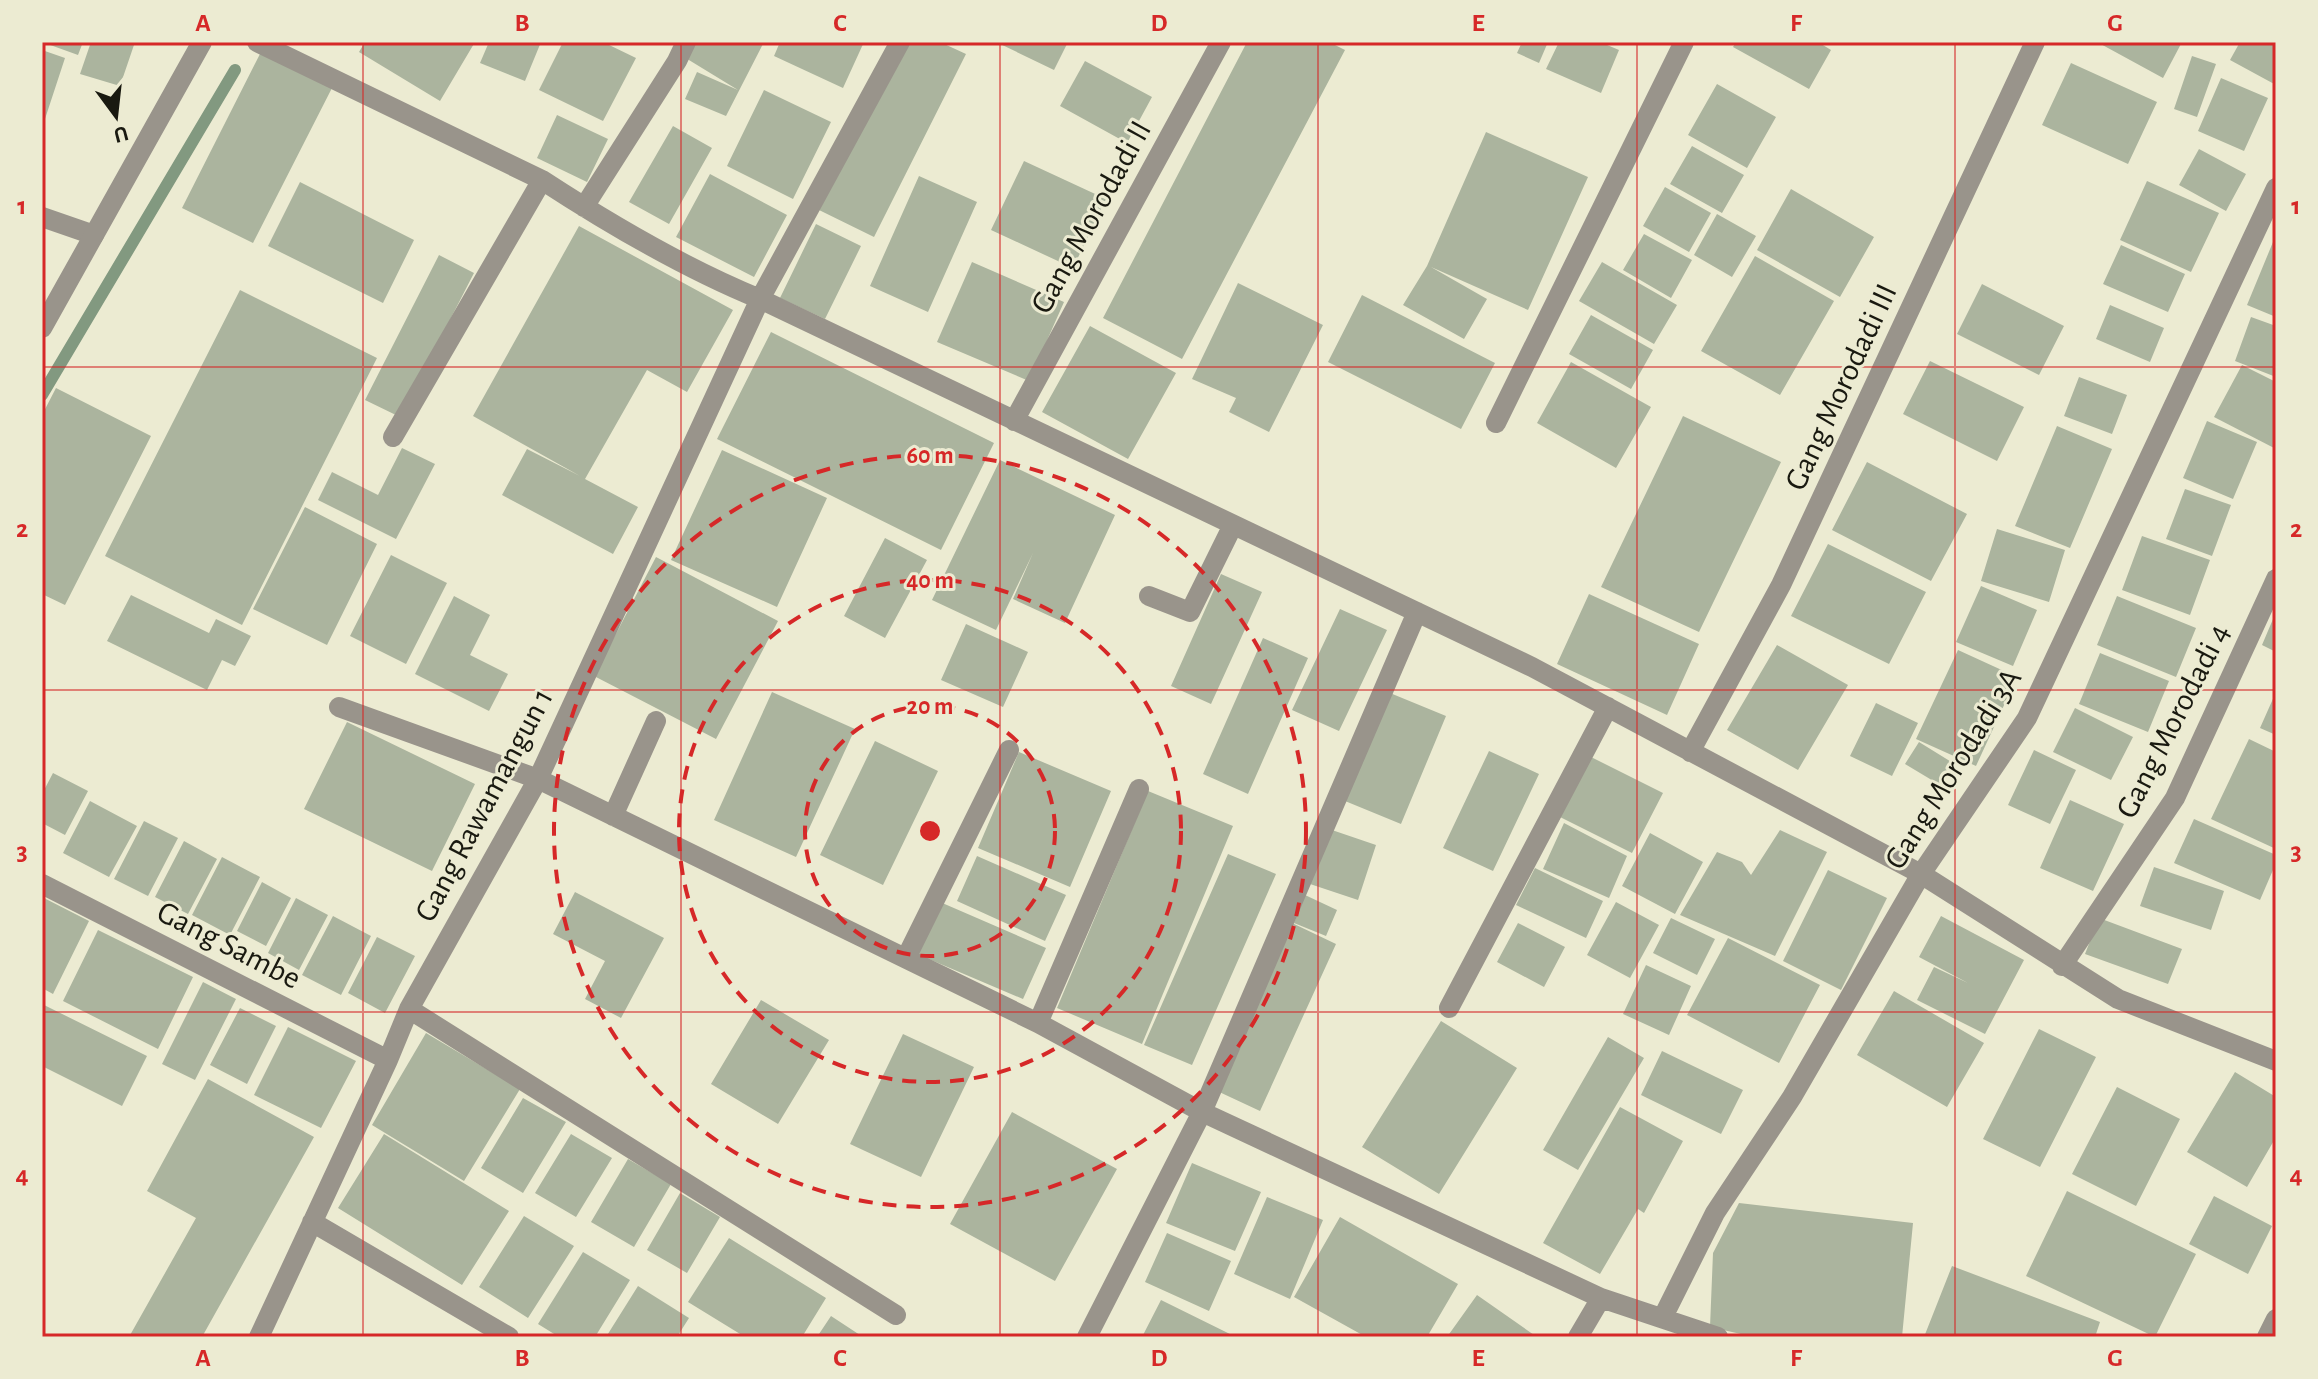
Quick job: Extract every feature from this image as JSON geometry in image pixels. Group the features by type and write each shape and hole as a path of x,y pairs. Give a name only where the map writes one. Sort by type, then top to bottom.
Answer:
{"street":[{"path":"42,328 202,42"},
{"path":"257,42 542,180 718,282 760,299 1532,667 1921,874 2118,999 2276,1061"},
{"path":"584,207 686,42"},
{"name":"Gang Rawamangun 1","path":"259,1337 409,1009 538,779 760,299 900,42"},
{"name":"Gang Morodadi II","path":"1014,421 1221,42"},
{"path":"1496,423 1684,42"},
{"name":"Gang Morodadi III","path":"1690,752 1781,585 2035,42"},
{"path":"393,437 542,180"},
{"name":"Gang Morodadi 3A","path":"1663,1317 1715,1213 1792,1097 1921,874 2027,718 2276,188"},
{"path":"42,217 94,235"},
{"path":"1149,596 1190,612 1233,525"},
{"name":"Gang Morodadi 4","path":"2062,966 2175,798 2276,579"},
{"path":"1087,1337 1202,1112 1417,612"},
{"path":"339,707 538,779 1038,1023 1202,1112 1601,1298 1718,1337"},
{"path":"1449,1008 1608,707"},
{"path":"613,816 656,721"},
{"path":"906,958 1009,750"},
{"path":"1038,1023 1139,789"},
{"name":"Gang Sambe","path":"42,884 388,1060"},
{"path":"409,1009 896,1315"},
{"path":"312,1222 509,1337"},
{"path":"1578,1337 1601,1298"},
{"path":"2267,1337 2276,1319"}],"building":[{"path":"42,42 83,42 78,55"},
{"path":"91,42 135,42 120,86 80,74"},
{"path":"365,42 475,42 440,101 359,52"},
{"path":"489,42 541,42 525,81 480,63"},
{"path":"563,42 603,42 636,58 603,121 539,90"},
{"path":"692,42 764,42 726,116 685,99 697,72 738,90 684,57"},
{"path":"780,42 864,42 843,88 774,56"},
{"path":"903,42 940,42 966,54 874,237 819,210"},
{"path":"996,42 1068,42 1054,70"},
{"path":"1247,42 1329,42 1345,50 1182,359 1103,318"},
{"path":"1522,42 1548,42 1539,63 1517,53"},
{"path":"1559,42 1600,42 1619,50 1601,93 1546,69"},
{"path":"1736,42 1818,42 1831,50 1809,89 1733,47"},
{"path":"2097,42 2182,42 2163,78"},
{"path":"2240,42 2276,42 2276,85 2230,60"},
{"path":"42,50 65,58 43,125 42,125"},
{"path":"262,50 333,86 253,243 182,208"},
{"path":"2192,56 2216,64 2197,117 2174,109"},
{"path":"1085,61 1152,97 1127,143 1060,106"},
{"path":"2071,63 2157,102 2128,164 2042,125"},
{"path":"2221,78 2268,98 2244,151 2198,131"},
{"path":"1717,84 1776,117 1747,168 1688,135"},
{"path":"764,90 831,122 793,199 727,166"},
{"path":"557,115 608,139 587,182 537,158"},
{"path":"673,126 712,148 669,224 629,202"},
{"path":"1486,132 1588,177 1528,310 1431,267 1487,299 1464,339 1403,305 1427,266"},
{"path":"1692,146 1744,175 1722,213 1670,184"},
{"path":"2199,149 2246,174 2226,211 2179,185"},
{"path":"1024,161 1106,199 1073,268 991,230"},
{"path":"710,174 787,215 754,277 676,237"},
{"path":"919,176 977,202 928,312 870,286"},
{"path":"2147,181 2219,213 2191,272 2120,240"},
{"path":"300,182 414,240 383,303 268,246"},
{"path":"1665,187 1711,213 1689,252 1643,226"},
{"path":"1791,189 1874,237 1840,297 1757,250"},
{"path":"1717,214 1756,236 1732,277 1694,255"},
{"path":"816,224 861,246 825,319 780,298"},
{"path":"579,226 733,310 687,392 647,370 585,479 638,507 613,554 502,495 527,449 580,476 473,416"},
{"path":"1644,234 1692,260 1671,298 1623,270"},
{"path":"2273,242 2276,243 2276,317 2247,305"},
{"path":"2121,245 2185,274 2168,312 2103,284"},
{"path":"439,255 474,273 400,417 365,400"},
{"path":"1755,256 1834,301 1780,395 1701,351"},
{"path":"972,262 1064,302 1029,381 937,342"},
{"path":"1602,262 1677,305 1654,344 1579,301"},
{"path":"1238,283 1323,325 1269,432 1229,412 1236,398 1192,379"},
{"path":"1982,284 2064,326 2039,375 1957,334"},
{"path":"240,290 377,358 242,625 105,556"},
{"path":"1362,295 1495,363 1461,429 1328,362"},
{"path":"2110,305 2164,328 2150,362 2096,339"},
{"path":"1591,315 1653,350 1631,389 1569,354"},
{"path":"2251,317 2276,326 2276,377 2235,361"},
{"path":"1090,326 1176,373 1128,459 1042,412"},
{"path":"771,332 994,443 941,550 717,439"},
{"path":"1930,361 2024,407 1997,461 1903,414"},
{"path":"1571,362 1651,407 1616,468 1537,423"},
{"path":"2242,365 2276,382 2276,449 2214,417"},
{"path":"2079,377 2127,395 2112,434 2064,416"},
{"path":"56,388 151,436 65,605 42,594 42,415"},
{"path":"1683,416 1781,462 1699,632 1601,587"},
{"path":"2207,421 2257,442 2233,499 2183,478"},
{"path":"2057,426 2112,449 2070,548 2015,526"},
{"path":"402,448 435,464 396,539 318,500 332,472 378,495"},
{"path":"722,450 827,498 777,607 671,560"},
{"path":"1000,460 1115,515 1065,623 1013,599 1033,553 996,630 932,600"},
{"path":"1867,462 1967,514 1931,581 1832,530"},
{"path":"2185,489 2231,505 2212,556 2166,539"},
{"path":"305,507 377,544 327,645 253,609"},
{"path":"1997,529 2065,550 2049,602 1981,581"},
{"path":"2142,536 2210,560 2190,615 2122,590"},
{"path":"885,538 927,560 885,638 844,616"},
{"path":"1828,544 1926,592 1889,664 1791,616"},
{"path":"391,555 447,583 406,664 350,636"},
{"path":"656,557 778,621 716,739 594,676"},
{"path":"1221,574 1262,592 1211,704 1171,686"},
{"path":"1981,586 2037,610 2013,666 1956,642"},
{"path":"1589,594 1699,644 1667,715 1557,664"},
{"path":"131,595 209,633 216,619 251,636 235,666 222,660 207,690 107,641"},
{"path":"454,596 490,615 470,655 508,674 489,711 415,674"},
{"path":"2117,596 2196,628 2176,677 2097,645"},
{"path":"1340,609 1387,630 1339,731 1292,710"},
{"path":"2276,612 2276,652 2262,645"},
{"path":"966,624 1028,652 1003,707 941,680"},
{"path":"1263,638 1308,658 1248,794 1203,774"},
{"path":"1777,645 1848,685 1798,770 1727,730"},
{"path":"1958,650 2017,677 1976,766 1916,739"},
{"path":"2100,653 2169,681 2148,732 2079,704"},
{"path":"772,692 855,729 796,857 714,820"},
{"path":"2276,692 2276,735 2260,728"},
{"path":"1390,693 1446,716 1401,824 1345,801"},
{"path":"1876,703 1918,723 1892,776 1850,756"},
{"path":"2075,708 2133,737 2111,780 2053,752"},
{"path":"347,722 475,784 432,871 304,809"},
{"path":"2249,739 2276,752 2276,849 2211,819"},
{"path":"875,741 938,771 883,885 820,855"},
{"path":"1919,742 1953,763 1940,785 1905,764"},
{"path":"2034,750 2076,770 2050,824 2008,805"},
{"path":"1489,751 1539,774 1493,871 1443,848"},
{"path":"1019,752 1111,791 1070,887 978,848"},
{"path":"1589,756 1663,793 1632,853 1558,816"},
{"path":"53,773 88,791 65,835 42,823 42,794"},
{"path":"1148,791 1233,826 1142,1044 1057,1008"},
{"path":"2070,800 2124,824 2093,891 2040,868"},
{"path":"90,801 137,826 109,877 63,853"},
{"path":"2194,819 2276,855 2276,863 2260,900 2174,863"},
{"path":"144,821 178,838 148,896 114,879"},
{"path":"1564,823 1627,856 1609,898 1543,869"},
{"path":"1329,829 1376,845 1358,900 1310,884"},
{"path":"1780,830 1827,852 1775,956 1680,915 1717,852 1742,862 1751,875"},
{"path":"1650,833 1703,862 1675,914 1622,886"},
{"path":"184,841 217,859 188,914 155,897"},
{"path":"1228,854 1276,874 1192,1065 1144,1045"},
{"path":"977,856 1066,895 1045,941 957,901"},
{"path":"222,857 260,877 230,935 192,915"},
{"path":"2154,867 2224,891 2211,930 2140,906"},
{"path":"1535,868 1603,901 1586,938 1516,905"},
{"path":"1828,870 1887,898 1841,990 1783,961"},
{"path":"262,882 291,898 266,946 237,931"},
{"path":"575,892 664,938 621,1018 585,999 605,961 553,934"},
{"path":"1305,895 1337,910 1326,936 1294,923"},
{"path":"42,897 89,921 53,994 42,988"},
{"path":"296,898 328,915 299,970 268,953"},
{"path":"940,902 1046,948 1023,999 917,954"},
{"path":"1616,902 1659,925 1630,978 1587,955"},
{"path":"333,916 371,936 341,995 302,975"},
{"path":"1941,916 2024,960 1985,1034 1917,1000 1934,967 1968,983 1919,957"},
{"path":"1671,918 1715,939 1697,975 1653,953"},
{"path":"2099,918 2182,949 2168,984 2085,954"},
{"path":"1292,923 1336,944 1260,1111 1215,1090"},
{"path":"1518,923 1565,947 1544,987 1497,962"},
{"path":"98,930 193,977 158,1049 63,1001"},
{"path":"377,937 415,956 385,1013 348,993"},
{"path":"1728,938 1820,985 1779,1063 1687,1015"},
{"path":"1646,965 1691,986 1669,1035 1623,1014"},
{"path":"203,982 236,999 195,1080 162,1064"},
{"path":"1894,991 1984,1043 1947,1107 1857,1055"},
{"path":"761,1000 829,1040 778,1124 711,1084"},
{"path":"42,1004 147,1056 122,1106 42,1066"},
{"path":"240,1008 276,1026 247,1084 210,1065"},
{"path":"1441,1021 1517,1068 1439,1194 1362,1147"},
{"path":"288,1027 356,1061 321,1128 254,1095"},
{"path":"2039,1029 2096,1057 2040,1167 1983,1139"},
{"path":"426,1033 520,1089 464,1181 372,1125"},
{"path":"903,1034 974,1067 921,1177 850,1144"},
{"path":"1608,1037 1644,1058 1578,1170 1543,1150"},
{"path":"1662,1051 1743,1090 1721,1134 1641,1095"},
{"path":"2235,1072 2276,1097 2276,1137 2247,1187 2187,1152"},
{"path":"208,1079 314,1137 202,1337 129,1337 196,1218 147,1191"},
{"path":"2117,1087 2180,1119 2136,1206 2072,1174"},
{"path":"523,1098 566,1122 523,1193 481,1168"},
{"path":"1620,1107 1683,1141 1644,1213 1638,1209 1600,1274 1543,1243"},
{"path":"1012,1112 1117,1169 1055,1281 950,1224"},
{"path":"384,1134 509,1211 462,1285 338,1208"},
{"path":"571,1134 612,1158 576,1217 535,1193"},
{"path":"628,1159 671,1184 634,1247 591,1222"},
{"path":"1192,1163 1261,1192 1235,1251 1166,1223"},
{"path":"2067,1191 2196,1254 2155,1337 2026,1276"},
{"path":"680,1193 720,1217 687,1273 647,1250"},
{"path":"2214,1196 2272,1226 2248,1274 2189,1244"},
{"path":"1267,1197 1323,1220 1290,1299 1234,1274"},
{"path":"1739,1203 1913,1223 1902,1337 1754,1337 1710,1327 1713,1253"},
{"path":"524,1216 574,1246 528,1318 479,1287"},
{"path":"1340,1217 1458,1284 1427,1337 1366,1337 1294,1297"},
{"path":"1167,1233 1231,1261 1209,1311 1145,1282"},
{"path":"729,1238 826,1298 802,1337 745,1337 688,1302"},
{"path":"583,1252 630,1280 595,1337 559,1337 538,1324"},
{"path":"1952,1266 2100,1322 2095,1337 1924,1337"},
{"path":"638,1286 689,1318 677,1337 606,1337"},
{"path":"1477,1295 1537,1337 1447,1337"},
{"path":"1161,1300 1236,1337 1142,1337"},
{"path":"831,1316 863,1337 817,1337"}],"waterway":[{"path":"42,395 235,70"}]}
